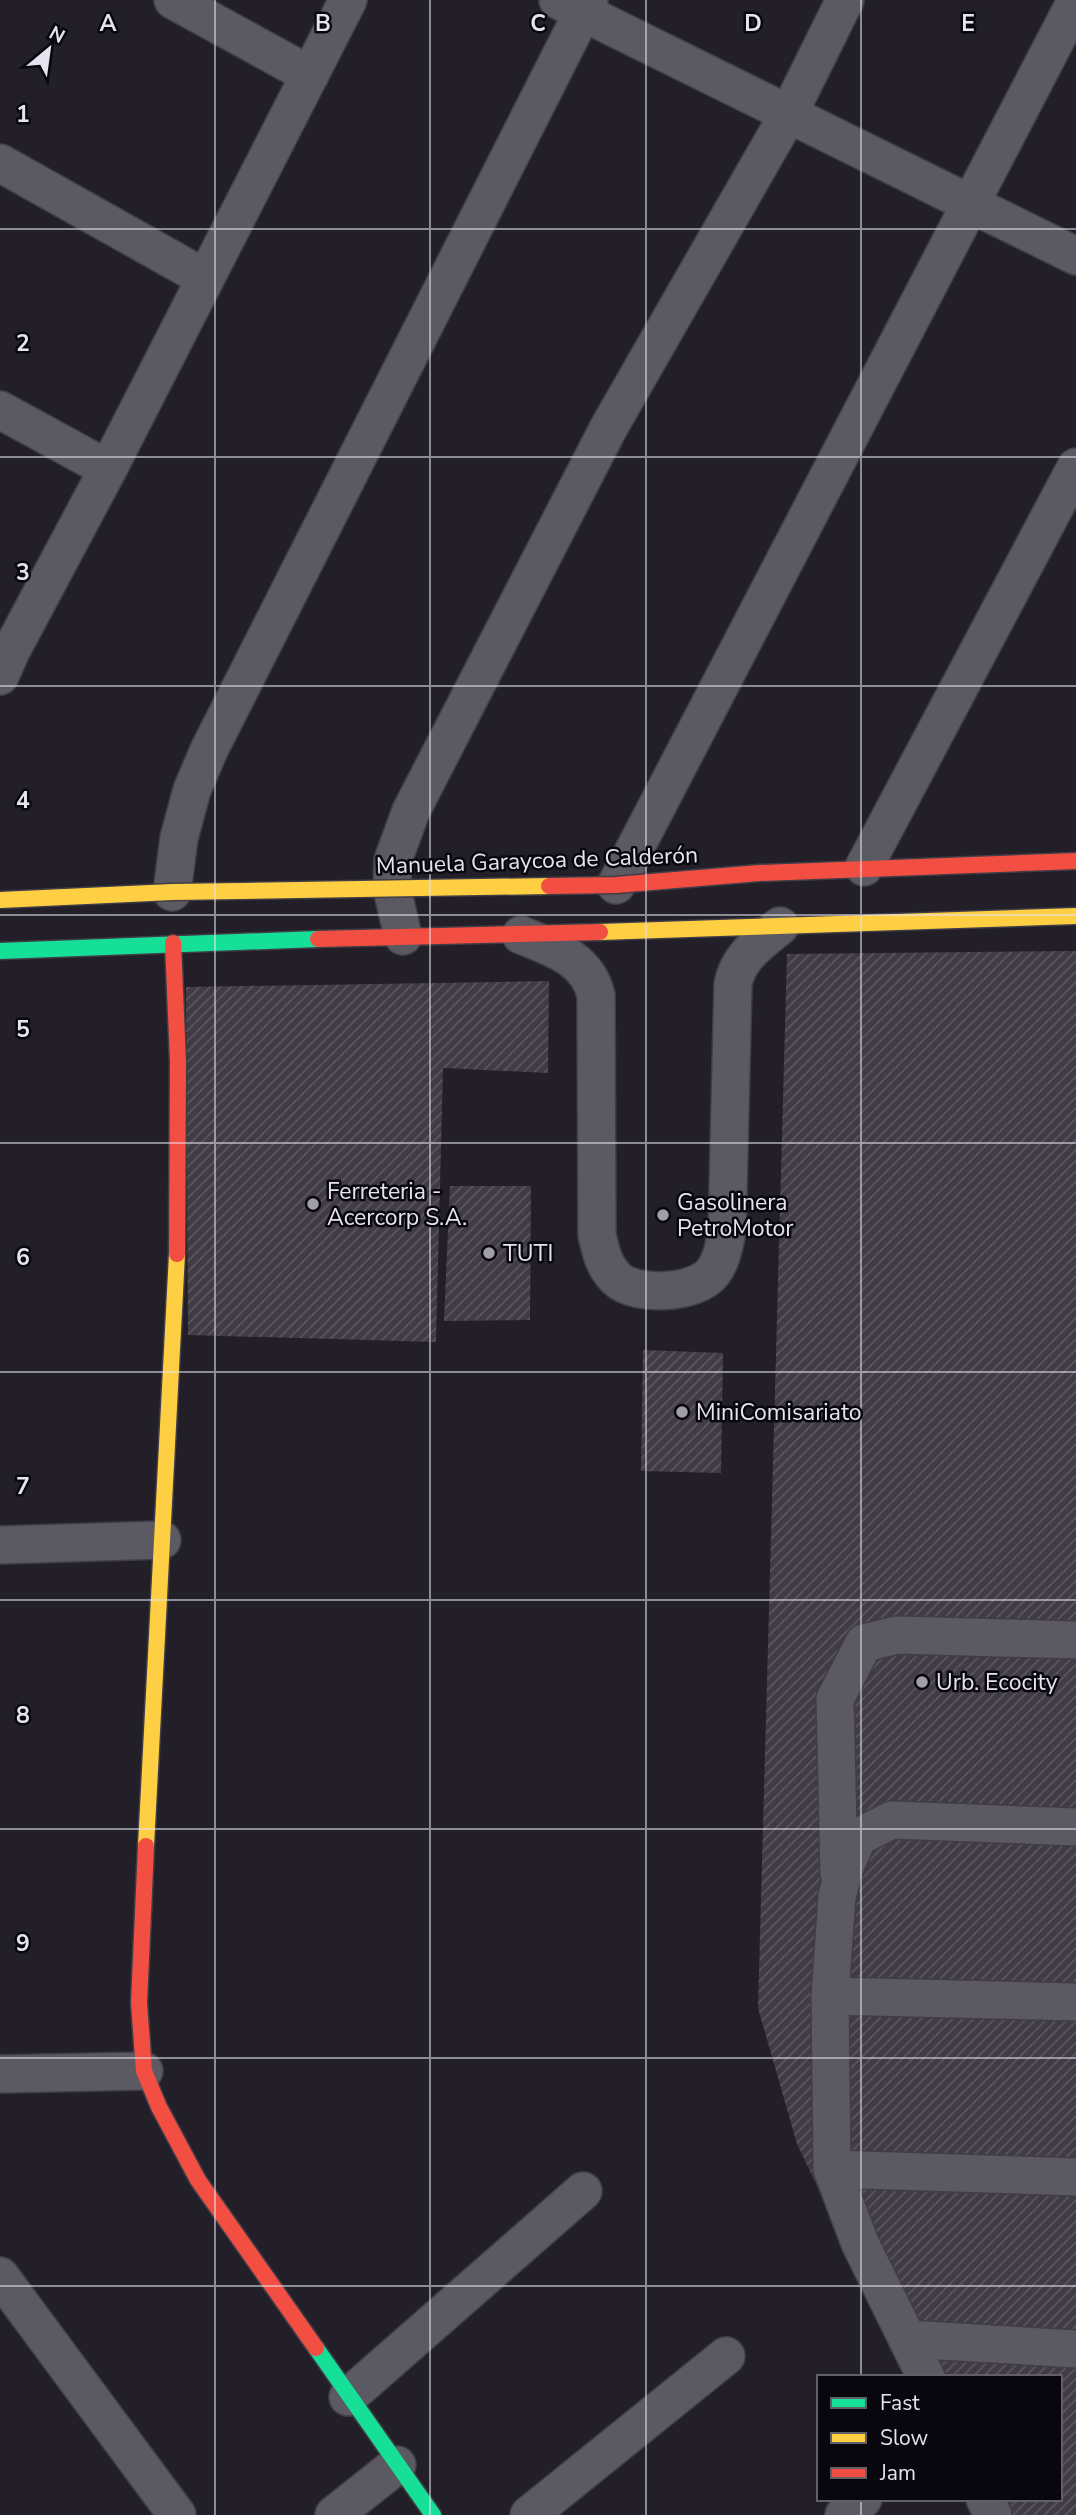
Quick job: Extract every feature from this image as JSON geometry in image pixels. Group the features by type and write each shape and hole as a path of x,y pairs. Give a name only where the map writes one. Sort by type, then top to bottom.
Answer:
{"street":[{"path":"173,0 310,75"},
{"path":"4,658 108,470 348,0"},
{"path":"403,936 392,889 393,860 411,811 609,427 789,113 845,0"},
{"path":"616,885 1076,1"},
{"path":"172,892 179,838 192,790 209,750 577,4 1076,256"},
{"path":"0,163 205,278"},
{"path":"0,411 108,470"},
{"path":"864,867 1076,467"},
{"name":"Manuela Garaycoa de Calderón","path":"0,901 172,892 616,885 864,867 1076,861"},
{"path":"0,951 173,943 403,936 521,936 1076,916"},
{"path":"521,936 559,950 577,962 592,980 596,995 597,1236 603,1262 616,1279 627,1286 654,1290 696,1285 712,1275 721,1260 727,1231 733,984 736,970 747,954 780,926"},
{"path":"173,943 178,1062 179,1225 139,2003 144,2071 159,2107 198,2180 433,2515"},
{"path":"0,1545 162,1540"},
{"path":"925,2375 860,2243 832,2169 830,1996 839,1887 835,1699 864,1643 897,1635 1076,1640"},
{"path":"839,1887 858,1837 892,1820 1076,1827"},
{"path":"830,1996 1076,2002"},
{"path":"0,2074 144,2071"},
{"path":"832,2169 1076,2177"},
{"path":"348,2397 583,2191"},
{"path":"0,2276 177,2515"},
{"path":"907,2339 1076,2349"},
{"path":"529,2515 726,2356"},
{"path":"334,2515 397,2465"},
{"path":"844,2515 861,2501"}],"building":[{"name":"Urb. Ecocity","path":"1076,951 1076,2515 982,2515 975,2501 1062,2501 1062,2375 913,2375 851,2257 797,2144 758,2008 787,954"},
{"name":"Ferreteria - Acercorp S.A.","path":"549,981 548,1073 443,1068 436,1342 188,1335 186,987"},
{"name":"TUTI","path":"450,1186 531,1186 530,1320 444,1321"},
{"name":"MiniComisariato","path":"643,1350 723,1353 721,1473 641,1471"}],"traffic: fast":[{"path":"0,951 318,939"},
{"path":"316,2348 433,2515"}],"traffic: slow":[{"path":"0,900 172,892 549,886"},
{"path":"600,932 1076,916"},
{"path":"146,1846 177,1254"}],"traffic: jam":[{"path":"759,873 1076,861"},
{"path":"549,886 616,885 759,873"},
{"path":"318,939 600,932"},
{"path":"173,943 178,1062 177,1254"},
{"path":"146,1846 139,2003 144,2071 159,2107 198,2180 316,2348"}],"place":[{"name":"Ferreteria - Acercorp S.A.","path":"313,1204"},
{"name":"Gasolinera PetroMotor","path":"663,1215"},
{"name":"TUTI","path":"489,1253"},
{"name":"MiniComisariato","path":"682,1412"},
{"name":"Urb. Ecocity","path":"922,1682"}]}
